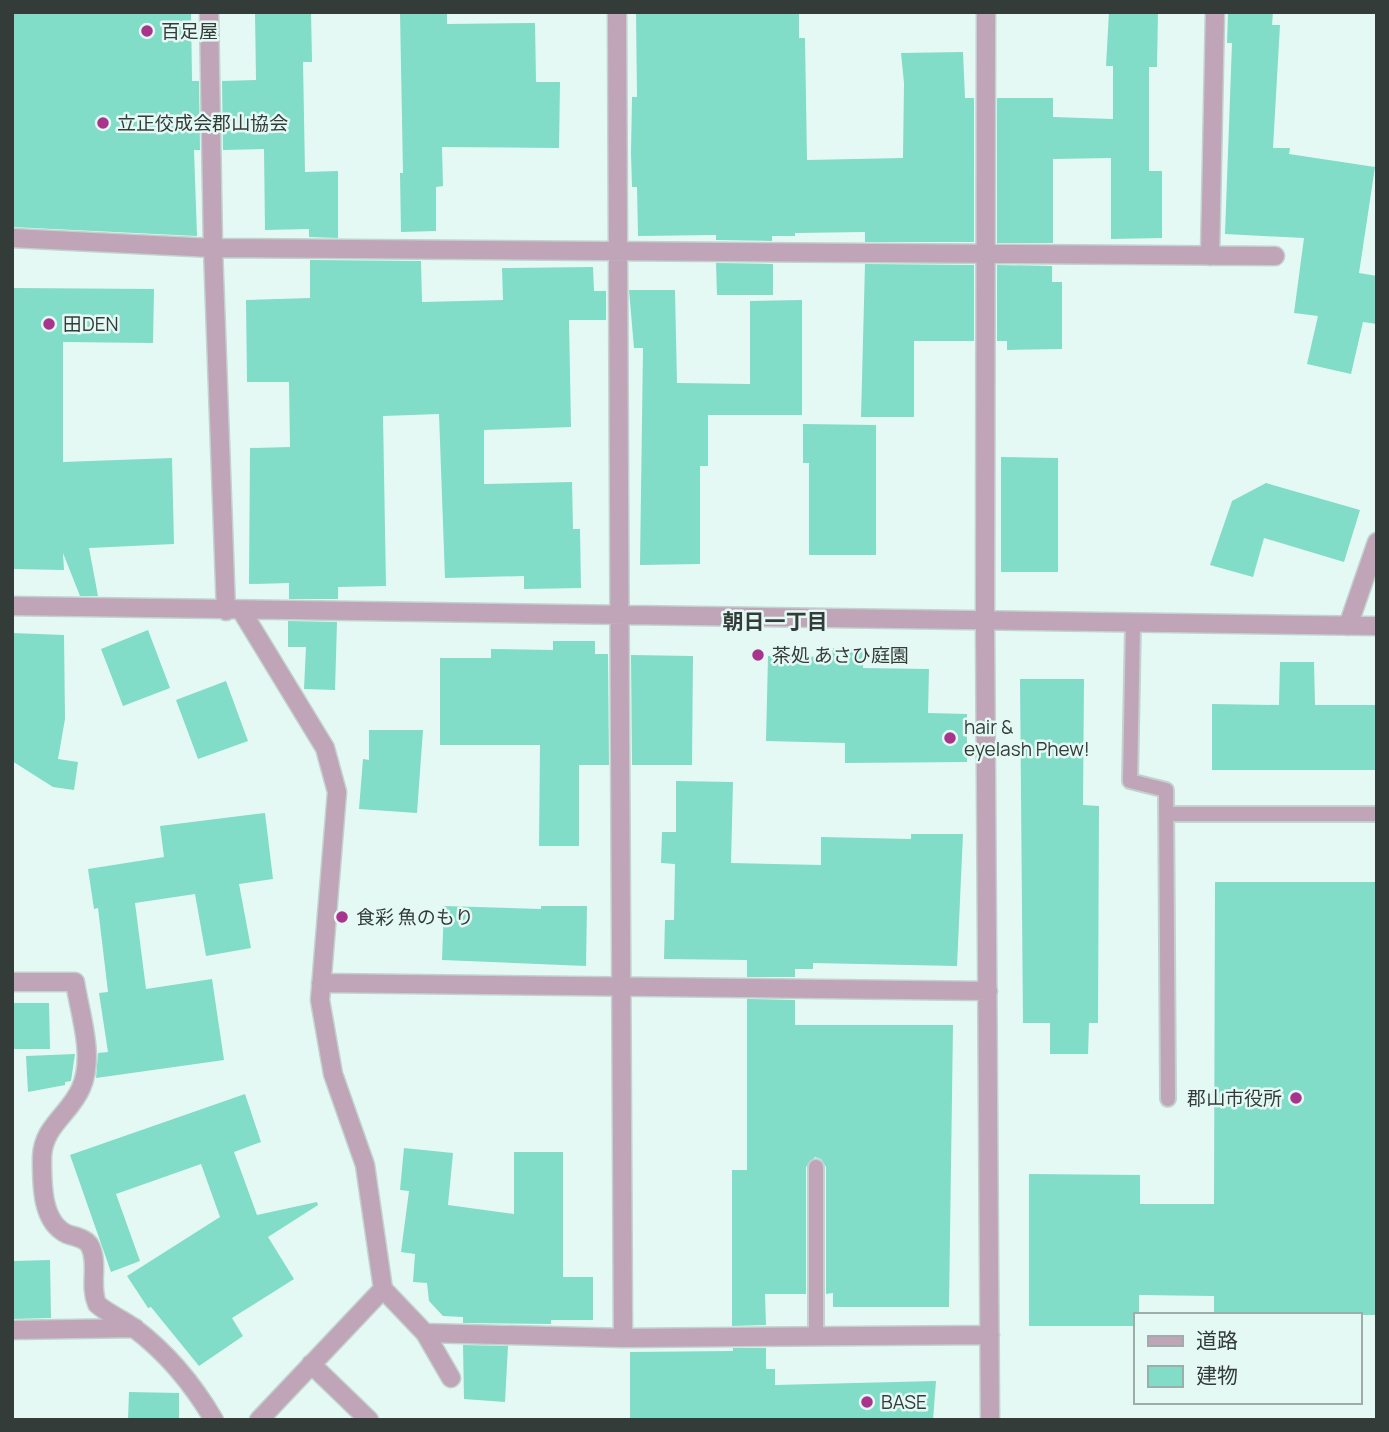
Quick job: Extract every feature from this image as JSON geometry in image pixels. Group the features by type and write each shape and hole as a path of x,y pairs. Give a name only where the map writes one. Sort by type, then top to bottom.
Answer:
{"street":[{"path":"209,12 213,248 233,610 325,748 333,769 337,792 320,1000 333,1074 365,1165 383,1289 425,1333 451,1378"},
{"path":"617,12 617,616 622,985 622,1338"},
{"path":"986,12 985,622 990,1420"},
{"path":"1210,256 1215,12"},
{"path":"12,238 213,248 985,256 1275,256"},
{"path":"1348,626 1377,542"},
{"path":"12,606 1377,626"},
{"path":"12,982 75,982 88,1058 86,1074 74,1101 48,1131 42,1157 49,1218 55,1226 86,1241 91,1247 91,1285 97,1304 135,1328 168,1359 203,1401 214,1420"},
{"path":"321,983 988,991"},
{"path":"259,1420 383,1289"},
{"path":"12,1330 135,1328"},
{"path":"425,1333 622,1338 990,1335"},
{"path":"311,1364 369,1420"}],"lane":[{"path":"1133,624 1130,781 1166,790 1168,1099"},
{"path":"1166,814 1377,814"},
{"path":"816,1167 816,1337"}],"building":[{"name":"立正佼成会郡山協会","path":"12,12 191,12 192,81 199,81 200,150 194,150 197,236 12,227"},
{"path":"255,12 311,12 312,62 303,62 305,172 338,171 338,238 309,237 309,229 265,230 264,149 223,150 222,81 256,80"},
{"path":"400,12 447,12 447,24 535,23 536,82 560,82 559,148 442,147 443,186 436,187 436,231 401,232 400,173 403,173"},
{"path":"636,12 799,12 799,38 805,38 807,160 903,158 904,83 901,53 963,52 965,98 974,98 974,242 865,242 865,232 795,233 795,236 772,236 772,241 716,240 716,235 638,236 637,187 632,187 631,153 632,97 637,97"},
{"path":"1109,12 1158,12 1157,67 1149,67 1149,171 1162,171 1162,238 1111,239 1111,158 1053,159 1053,243 997,243 997,98 1053,98 1053,117 1113,119 1113,66 1106,66"},
{"path":"1228,12 1273,12 1272,25 1280,25 1273,148 1290,148 1289,154 1375,167 1359,273 1377,276 1377,324 1363,322 1351,374 1307,364 1318,316 1294,313 1304,238 1225,234 1232,43 1227,43"},
{"path":"310,260 421,261 422,302 503,300 502,268 593,267 594,291 606,291 606,320 569,320 571,427 484,430 484,484 572,482 573,529 580,529 581,588 524,589 524,576 445,578 439,414 383,416 386,586 338,587 338,599 289,599 289,583 249,584 250,448 290,447 289,382 247,382 246,300 310,298"},
{"path":"716,263 773,264 773,295 717,295"},
{"path":"865,264 974,265 974,341 914,341 914,417 861,417"},
{"path":"997,265 1052,266 1052,282 1062,282 1062,349 1007,350 1007,341 997,341"},
{"path":"12,288 154,289 153,343 63,342 63,462 172,458 174,544 89,548 98,596 80,596 63,553 64,570 12,569"},
{"path":"629,290 675,290 677,383 750,384 750,301 802,300 802,415 708,415 708,466 700,466 700,564 640,565 643,348 634,348"},
{"path":"803,424 876,425 876,555 809,555 809,463 803,463"},
{"path":"1001,457 1058,458 1058,572 1001,572"},
{"path":"1266,483 1360,510 1344,562 1264,538 1253,577 1210,565 1232,501"},
{"path":"288,621 337,622 335,690 304,689 306,647 288,647"},
{"path":"148,630 170,688 123,706 101,649"},
{"path":"12,633 64,635 65,719 58,759 78,762 74,790 53,787 12,761"},
{"path":"553,641 595,641 595,654 608,654 609,765 579,765 579,846 539,846 540,745 440,745 440,658 491,658 491,649 553,650"},
{"path":"833,648 864,649 863,668 929,669 928,713 967,714 967,762 845,763 845,743 766,741 768,656 832,657"},
{"path":"631,655 693,656 692,765 632,765"},
{"path":"1280,662 1314,662 1315,705 1377,705 1377,770 1212,770 1212,704 1279,705"},
{"path":"1020,679 1084,679 1083,805 1099,806 1098,1023 1089,1023 1088,1054 1050,1054 1050,1023 1023,1023"},
{"path":"226,681 248,741 198,759 176,700"},
{"path":"369,730 423,730 417,813 359,809 363,759 369,760"},
{"path":"676,781 733,782 731,863 821,865 821,837 911,839 911,834 963,834 957,966 813,963 813,969 795,969 795,977 747,977 747,960 664,959 665,920 674,920 675,864 661,863 662,832 676,832"},
{"path":"265,813 273,879 239,884 251,948 206,956 195,894 135,903 146,989 212,979 224,1060 96,1078 98,1053 108,1052 99,993 108,992 98,908 94,909 88,869 164,857 160,826"},
{"name":"郡山市役所","path":"1215,882 1377,882 1377,1315 1214,1313 1214,1296 1139,1295 1139,1313 1134,1313 1134,1326 1029,1326 1029,1174 1140,1175 1140,1204 1214,1204"},
{"path":"444,906 541,909 541,906 587,906 586,966 442,960"},
{"path":"747,999 795,1000 795,1025 953,1025 949,1307 833,1307 833,1293 826,1294 826,1167 821,1159 815,1157 806,1167 806,1294 765,1294 766,1325 732,1326 732,1170 747,1170"},
{"path":"12,1003 49,1003 50,1049 12,1049"},
{"path":"75,1054 71,1081 65,1082 65,1085 28,1092 26,1056"},
{"path":"245,1094 261,1142 234,1152 257,1215 317,1202 318,1205 268,1237 294,1279 232,1318 243,1336 199,1366 151,1307 148,1308 127,1276 220,1217 201,1164 116,1194 140,1261 111,1272 70,1155"},
{"path":"404,1148 453,1153 448,1205 514,1214 514,1152 563,1152 563,1277 593,1277 593,1320 551,1320 551,1324 463,1323 463,1317 443,1316 429,1301 427,1283 413,1282 415,1254 401,1252 409,1191 400,1190"},
{"path":"50,1260 51,1318 12,1319 12,1261"},
{"path":"463,1345 508,1346 505,1402 464,1399"},
{"path":"733,1348 766,1348 766,1369 775,1369 775,1385 936,1381 933,1420 630,1420 630,1352 733,1351"},
{"path":"129,1392 179,1393 179,1420 128,1420"}],"place":[{"name":"百足屋","path":"147,31"},
{"name":"立正佼成会郡山協会","path":"103,123"},
{"name":"田DEN","path":"49,324"},
{"name":"茶処 あさひ庭園","path":"758,655"},
{"name":"hair & eyelash Phew!","path":"950,738"},
{"name":"食彩 魚のもり","path":"342,917"},
{"name":"郡山市役所","path":"1296,1098"},
{"name":"BASE","path":"867,1402"}],"district":[{"name":"朝日一丁目","path":"775,622"}]}
